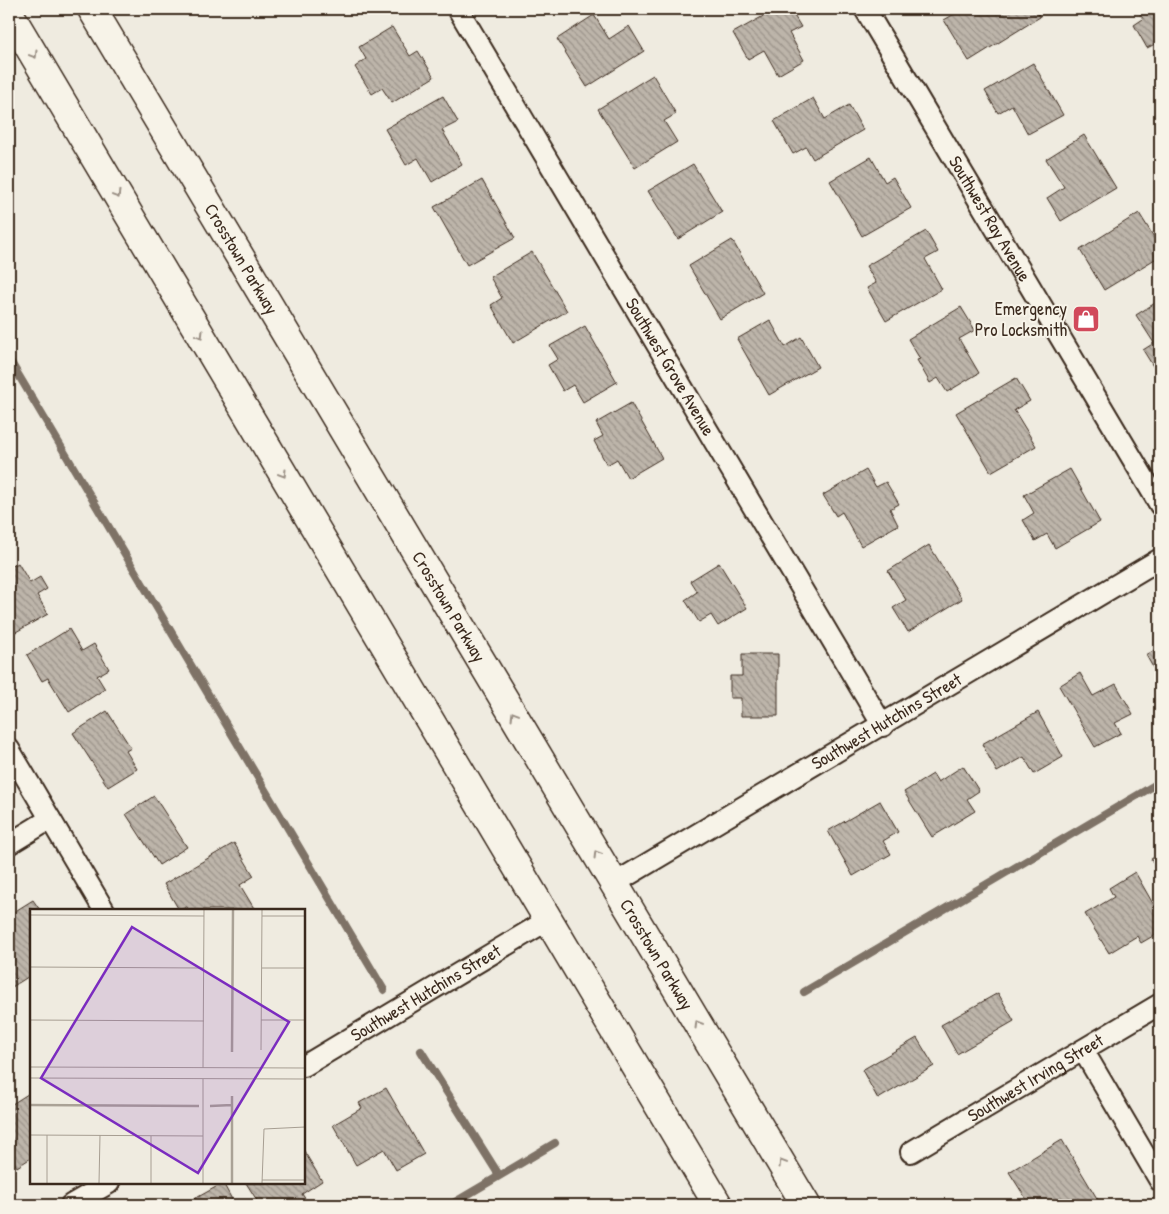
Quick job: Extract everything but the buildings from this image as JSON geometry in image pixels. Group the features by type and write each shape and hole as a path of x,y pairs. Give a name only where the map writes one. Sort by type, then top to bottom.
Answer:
{"main road":[{"name":"Crosstown Parkway","path":"92,9 806,1205"},
{"path":"9,13 718,1205"}],"street":[{"name":"Southwest Grove Avenue","path":"458,9 883,726"},
{"name":"Southwest Ray Avenue","path":"865,9 1160,506"},
{"name":"Southwest Hutchins Street","path":"615,884 1160,560"},
{"path":"9,749 103,909"},
{"path":"9,844 50,819"},
{"name":"Southwest Hutchins Street","path":"305,1065 548,920"},
{"name":"Southwest Irving Street","path":"911,1152 1160,1004"},
{"path":"1083,1050 1160,1181"},
{"path":"72,1205 107,1184"}],"waterway":[{"path":"9,359 384,990"},
{"path":"804,992 1160,782"},
{"path":"421,1051 499,1175"},
{"path":"450,1205 555,1143"}],"place":[{"name":"Emergency Pro Locksmith","path":"1086,319"}]}
